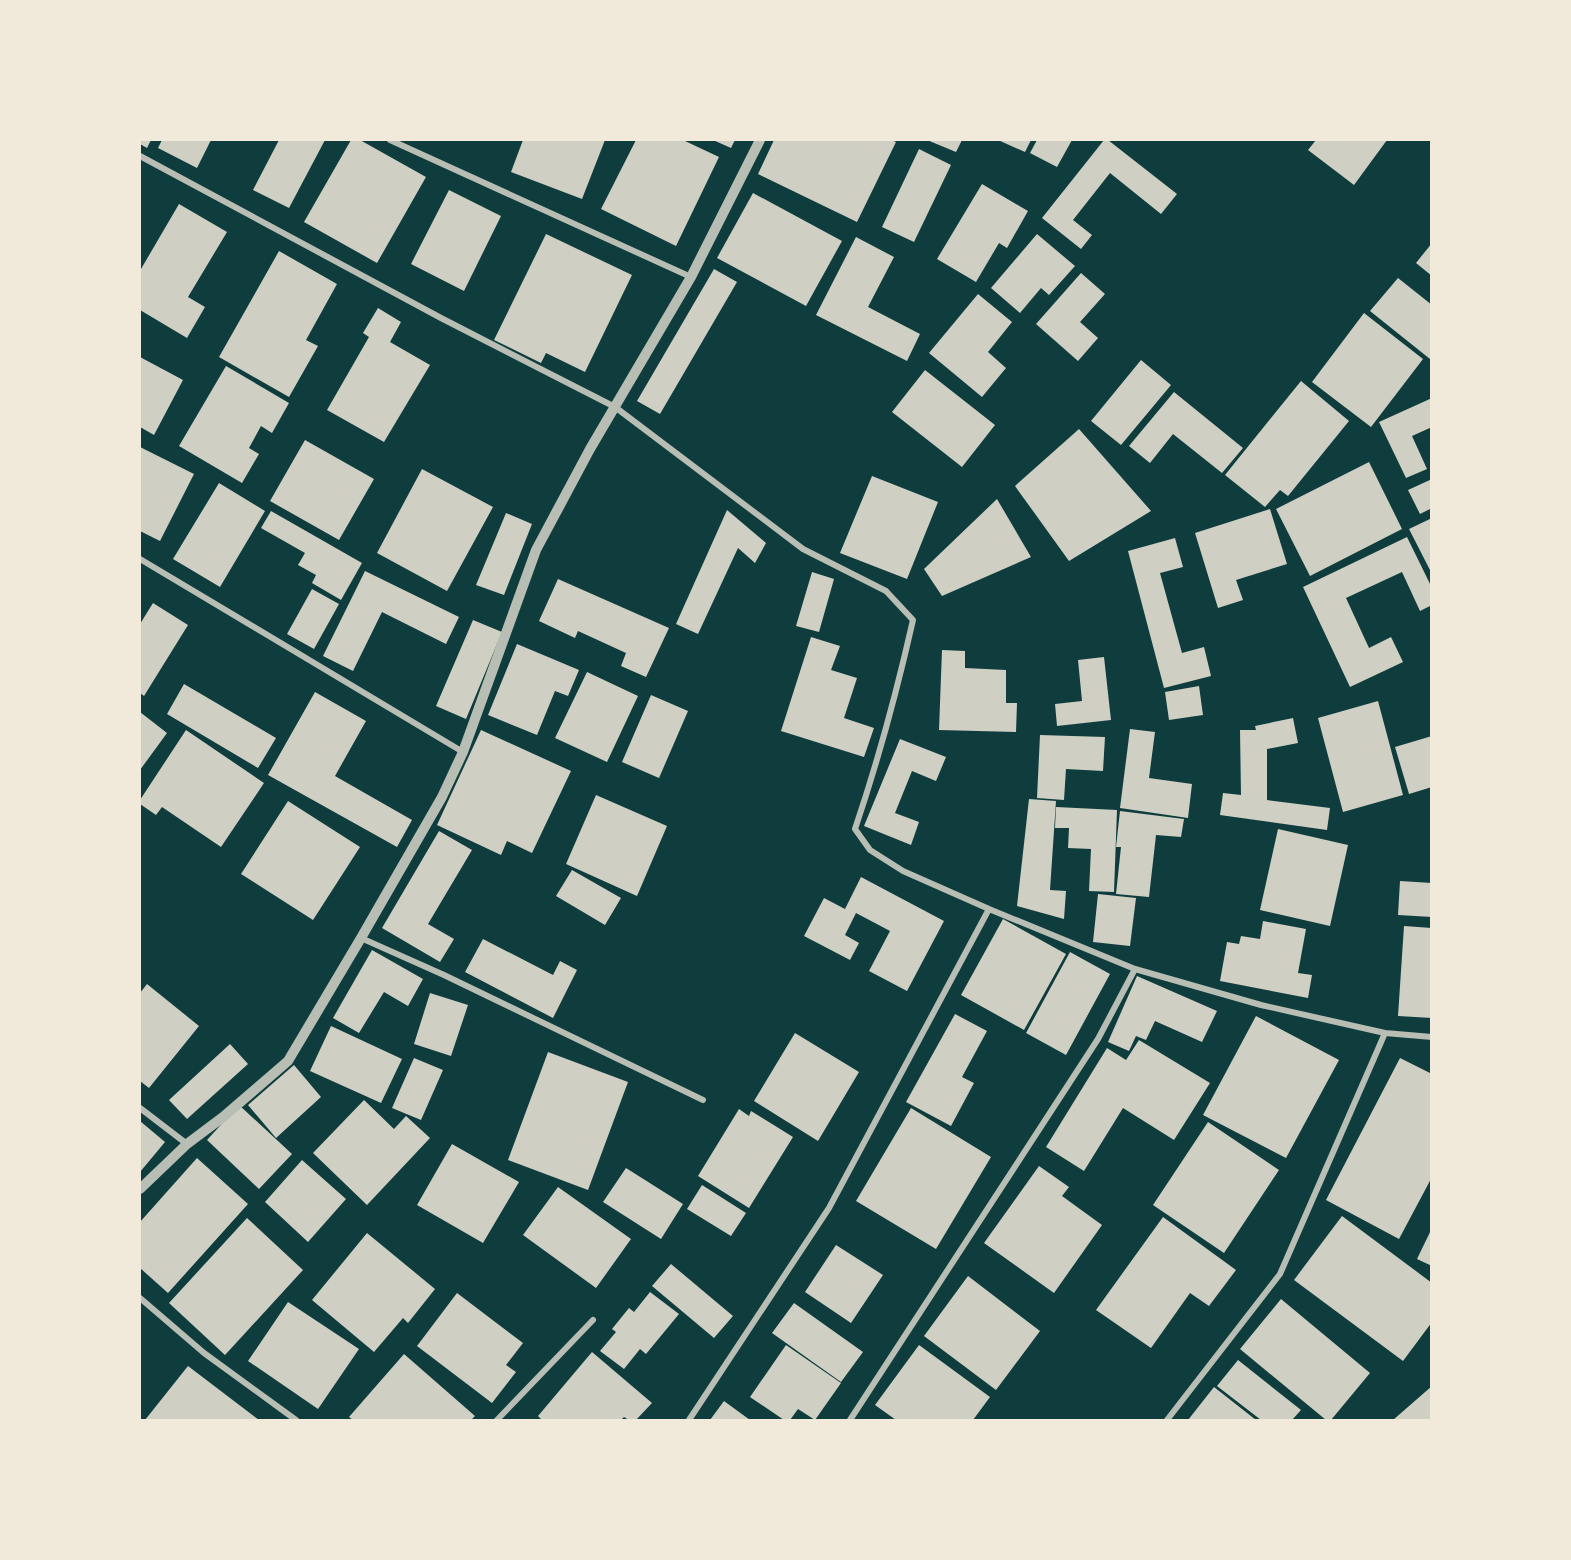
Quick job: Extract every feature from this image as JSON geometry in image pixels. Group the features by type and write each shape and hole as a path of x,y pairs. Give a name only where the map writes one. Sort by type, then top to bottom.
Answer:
{"street":[{"path":"390,140 691,277"},
{"path":"140,1189 187,1144 223,1117 288,1061 361,938 442,797 463,752 536,550 590,448 691,277 760,140"},
{"path":"140,156 441,318 615,407 803,549 886,591 913,620 897,689 855,829 870,850 903,871 1135,969 1261,1005 1385,1033 1431,1037"},
{"path":"140,559 463,752"},
{"path":"689,1420 829,1208 989,909"},
{"path":"361,938 444,975 703,1100"},
{"path":"850,1420 1098,1039 1135,969"},
{"path":"1167,1420 1280,1274 1385,1033"},
{"path":"140,1108 187,1144"},
{"path":"140,1298 204,1353 296,1420"},
{"path":"497,1420 593,1320"}],"building":[{"path":"140,140 151,140 147,148 140,144"},
{"path":"162,140 211,140 197,168 158,148"},
{"path":"279,140 325,140 289,208 253,190"},
{"path":"351,140 360,140 426,177 377,263 304,222"},
{"path":"523,140 605,140 582,199 511,172"},
{"path":"636,140 683,140 719,157 676,246 601,209"},
{"path":"713,140 735,140 731,148"},
{"path":"774,140 891,140 896,142 857,222 758,174"},
{"path":"927,140 962,140 956,152"},
{"path":"998,140 1031,140 1025,152"},
{"path":"1037,140 1072,140 1057,167 1030,153"},
{"path":"1104,140 1108,140 1177,194 1161,214 1110,173 1073,220 1092,235 1081,249 1042,218"},
{"path":"1316,140 1387,140 1354,185 1308,150"},
{"path":"919,149 951,165 914,242 882,227"},
{"path":"982,184 1028,211 1007,248 999,243 976,282 937,259"},
{"path":"449,190 501,216 464,291 411,264"},
{"path":"753,193 842,241 806,306 717,258"},
{"path":"179,204 227,232 188,297 205,307 187,338 140,310 140,268"},
{"path":"546,234 632,275 585,372 546,353 541,363 494,340"},
{"path":"1037,234 1075,266 1049,295 1041,288 1020,313 991,288"},
{"path":"856,237 894,257 868,307 920,334 907,361 816,315"},
{"path":"1432,243 1432,276 1416,263"},
{"path":"279,251 337,284 306,340 318,346 289,397 219,357"},
{"path":"714,269 737,282 660,414 637,401"},
{"path":"1081,273 1105,294 1080,322 1098,338 1078,361 1036,324"},
{"path":"1398,278 1432,305 1432,357 1430,359 1370,311"},
{"path":"978,294 1012,322 988,352 1006,368 982,397 929,353"},
{"path":"378,308 401,322 390,342 430,365 384,442 327,410 369,337 363,333"},
{"path":"1364,313 1423,359 1371,427 1312,382"},
{"path":"140,357 183,380 154,435 140,427"},
{"path":"1141,360 1171,385 1121,445 1091,421"},
{"path":"226,366 289,403 272,433 261,426 249,448 259,454 242,483 179,446"},
{"path":"925,370 995,425 962,467 892,412"},
{"path":"1301,381 1349,421 1288,496 1280,490 1265,507 1225,475"},
{"path":"1174,392 1243,448 1222,473 1173,434 1150,463 1129,446"},
{"path":"1432,398 1432,427 1412,436 1427,469 1406,478 1379,422"},
{"path":"1079,429 1151,511 1069,561 1015,486"},
{"path":"305,440 374,479 339,540 270,501"},
{"path":"140,447 194,474 160,541 140,531"},
{"path":"1369,462 1402,529 1310,576 1276,509"},
{"path":"422,469 493,507 447,591 377,553"},
{"path":"872,476 938,502 907,579 840,553"},
{"path":"1432,479 1432,508 1420,514 1408,490"},
{"path":"219,483 265,511 220,587 173,559"},
{"path":"997,499 1031,557 942,596 924,569"},
{"path":"1270,509 1287,564 1236,580 1243,600 1218,608 1195,533"},
{"path":"727,510 766,543 755,563 738,548 698,634 676,624"},
{"path":"271,511 362,563 341,600 312,583 316,575 298,565 305,553 261,528"},
{"path":"506,513 532,524 504,595 476,585"},
{"path":"1432,518 1432,574 1409,529"},
{"path":"1407,537 1432,588 1432,605 1420,611 1402,572 1346,598 1369,648 1391,637 1403,662 1350,687 1303,587"},
{"path":"1175,538 1183,567 1160,573 1182,653 1204,647 1211,676 1164,688 1128,551"},
{"path":"365,571 459,617 446,644 382,612 353,671 323,656"},
{"path":"812,572 834,579 819,632 796,626"},
{"path":"558,579 669,628 646,677 621,666 626,653 578,631 575,638 539,621"},
{"path":"312,589 339,604 314,649 287,634"},
{"path":"153,603 188,625 144,696 140,693 140,624"},
{"path":"473,620 502,632 466,719 436,706"},
{"path":"811,637 840,646 831,670 857,678 844,718 874,728 864,757 781,731"},
{"path":"517,644 579,670 568,696 555,691 537,735 488,715"},
{"path":"942,650 965,651 965,668 1006,670 1006,703 1017,703 1016,732 939,730"},
{"path":"1104,657 1111,720 1057,726 1055,704 1082,701 1078,660"},
{"path":"587,672 638,696 607,762 555,738"},
{"path":"184,684 276,738 258,768 167,714"},
{"path":"1199,686 1203,715 1169,720 1165,692"},
{"path":"315,692 366,721 335,776 412,820 397,847 268,775"},
{"path":"651,695 688,711 659,778 622,762"},
{"path":"1378,701 1403,795 1343,812 1318,718"},
{"path":"140,712 167,733 140,770"},
{"path":"1293,718 1298,743 1267,749 1267,800 1330,808 1327,830 1220,815 1223,793 1241,795 1240,730 1256,730 1255,726"},
{"path":"1130,729 1155,732 1149,778 1192,784 1188,818 1120,808"},
{"path":"186,730 264,783 221,847 162,807 156,815 140,804 140,800"},
{"path":"481,730 571,771 532,853 507,841 501,855 437,825"},
{"path":"1040,735 1105,737 1103,771 1066,769 1064,800 1037,798"},
{"path":"1432,736 1432,787 1409,794 1395,747"},
{"path":"900,739 946,757 936,781 912,771 895,813 919,822 911,845 864,826"},
{"path":"596,795 667,826 637,896 566,864"},
{"path":"1029,799 1056,801 1050,890 1066,891 1064,919 1017,906"},
{"path":"288,801 360,847 313,920 241,874"},
{"path":"1056,807 1117,810 1114,892 1089,891 1091,849 1068,848 1069,828 1055,828"},
{"path":"1120,811 1184,819 1181,837 1156,835 1149,897 1116,894 1121,847 1116,847"},
{"path":"1278,829 1348,845 1330,926 1260,910"},
{"path":"439,831 472,850 428,924 454,939 440,962 382,928"},
{"path":"572,870 621,898 605,925 556,896"},
{"path":"861,877 944,921 907,991 869,971 890,931 856,913 845,935 859,943 850,960 804,936 824,898 845,909"},
{"path":"1400,881 1432,883 1432,917 1398,915"},
{"path":"1098,894 1136,898 1130,946 1093,942"},
{"path":"1003,919 1066,954 1024,1030 961,995"},
{"path":"1263,921 1306,929 1298,973 1312,975 1308,998 1220,981 1227,942 1239,944 1241,936 1260,939"},
{"path":"1404,926 1432,928 1432,1018 1398,1016"},
{"path":"483,939 553,975 560,961 577,970 553,1018 465,972"},
{"path":"372,950 423,979 408,1006 384,992 359,1033 333,1018"},
{"path":"1070,952 1110,974 1066,1055 1026,1033"},
{"path":"1137,976 1217,1011 1202,1042 1155,1021 1146,1040 1136,1036 1129,1051 1108,1042"},
{"path":"147,984 199,1026 149,1088 140,1081 140,993"},
{"path":"430,993 468,1005 451,1056 414,1044"},
{"path":"955,1014 987,1031 962,1077 974,1083 951,1126 906,1102"},
{"path":"1256,1016 1339,1060 1286,1158 1203,1115"},
{"path":"331,1026 402,1059 381,1103 310,1071"},
{"path":"795,1033 859,1072 818,1141 754,1101"},
{"path":"1139,1040 1210,1083 1174,1140 1123,1108 1084,1171 1046,1147 1107,1048 1126,1060"},
{"path":"230,1044 248,1064 187,1119 169,1100"},
{"path":"548,1052 628,1082 588,1190 508,1160"},
{"path":"414,1058 443,1070 421,1120 392,1108"},
{"path":"1400,1058 1432,1074 1432,1177 1399,1239 1326,1200"},
{"path":"294,1065 321,1097 276,1138 248,1105"},
{"path":"364,1100 394,1129 406,1116 430,1138 367,1205 313,1153"},
{"path":"239,1105 292,1154 259,1189 207,1140"},
{"path":"911,1108 991,1157 936,1249 856,1201"},
{"path":"739,1109 749,1116 751,1111 793,1137 749,1208 698,1176"},
{"path":"140,1121 165,1142 140,1172"},
{"path":"1208,1122 1279,1170 1224,1253 1153,1205"},
{"path":"452,1144 519,1182 483,1243 417,1205"},
{"path":"197,1158 248,1204 168,1293 140,1268 140,1222"},
{"path":"302,1160 346,1199 308,1242 265,1202"},
{"path":"1039,1166 1069,1187 1062,1196 1102,1225 1054,1293 984,1243"},
{"path":"626,1168 683,1204 661,1239 603,1202"},
{"path":"702,1185 746,1213 731,1236 687,1209"},
{"path":"558,1187 631,1239 596,1288 523,1235"},
{"path":"1342,1216 1432,1283 1432,1322 1403,1361 1294,1280"},
{"path":"1163,1217 1236,1270 1209,1306 1190,1293 1151,1348 1096,1310"},
{"path":"247,1218 303,1270 225,1355 169,1303"},
{"path":"1432,1228 1432,1266 1417,1259"},
{"path":"367,1233 435,1289 408,1323 403,1318 374,1352 312,1300"},
{"path":"836,1245 883,1275 851,1323 805,1292"},
{"path":"671,1264 733,1316 714,1338 652,1286"},
{"path":"968,1276 1040,1331 996,1390 924,1336"},
{"path":"650,1292 679,1314 646,1354 640,1349 624,1369 600,1351 616,1332 612,1329 629,1308 634,1312"},
{"path":"457,1293 523,1343 506,1365 516,1372 492,1403 417,1346"},
{"path":"1281,1299 1370,1373 1331,1420 1326,1420 1240,1349"},
{"path":"288,1302 359,1349 318,1409 248,1361"},
{"path":"794,1303 863,1352 841,1382 772,1333"},
{"path":"786,1345 841,1383 815,1420 798,1409 790,1420 784,1420 750,1397"},
{"path":"919,1345 990,1397 973,1420 896,1420 875,1405"},
{"path":"592,1352 652,1403 636,1420 624,1417 621,1420 542,1420 538,1416"},
{"path":"404,1354 475,1416 471,1420 353,1420 349,1417"},
{"path":"1238,1360 1301,1410 1292,1420 1261,1420 1217,1386"},
{"path":"188,1366 259,1420 145,1420"},
{"path":"1432,1386 1432,1420 1393,1420"},
{"path":"1214,1387 1256,1420 1188,1420"},
{"path":"724,1401 750,1420 710,1420"}]}
